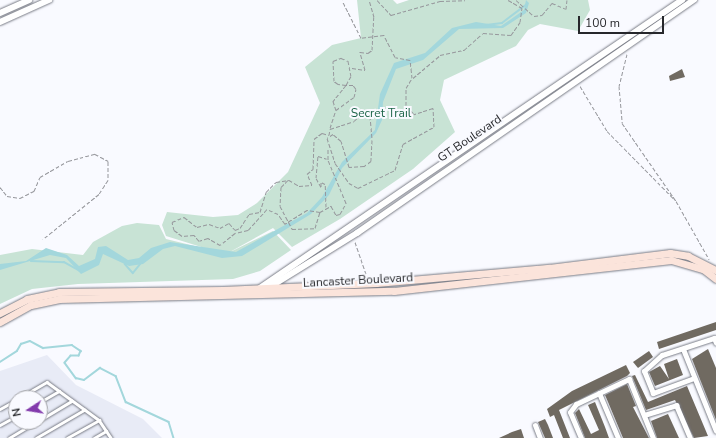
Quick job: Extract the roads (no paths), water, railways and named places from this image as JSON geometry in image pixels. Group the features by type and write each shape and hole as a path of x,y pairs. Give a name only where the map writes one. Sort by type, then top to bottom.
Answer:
{"main road":[{"name":"Lancaster Boulevard","path":"0,322 30,305 59,299 251,296 268,288 376,283 549,268 670,253 688,256 715,269"},
{"name":"Lancaster Boulevard","path":"0,313 27,299 59,292 258,293 394,291 671,260 704,269 716,280"}],"street":[{"path":"0,13 29,0"},
{"path":"0,22 41,2 49,0"},
{"name":"GT Boulevard","path":"258,293 682,0"},
{"name":"GT Boulevard","path":"268,288 357,233 694,0"},
{"path":"694,378 653,393 644,371 662,355 714,338 716,343"},
{"path":"683,349 716,431"},
{"path":"581,438 570,412 576,404 629,379 653,438"},
{"path":"599,393 618,438"},
{"path":"644,415 676,405 690,438"},
{"path":"535,425 540,438"}],"lane":[{"path":"33,390 47,382 99,420 111,438"},
{"path":"48,397 59,391"},
{"path":"48,415 72,401"},
{"path":"36,438 84,410"},
{"path":"67,438 99,420"},
{"path":"9,438 22,430"},
{"path":"94,438 106,431"}],"water":[{"path":"526,0 529,3 526,13 503,28 459,29 423,60 396,69 383,102 382,120 376,133 342,168 329,195 311,214 242,256 222,258 175,246 163,249 143,264 129,266 103,254 99,265 81,274 66,258 50,255 0,270 0,264 26,261 46,248 67,255 79,266 95,259 98,247 106,246 128,260 139,258 151,248 170,242 236,252 307,213 322,197 342,162 375,130 380,94 394,63 425,53 452,28 476,22 501,26 524,10"}],"waterway":[{"path":"486,25 502,23 526,5"},
{"path":"31,261 64,262 80,271"},
{"path":"125,264 133,273 141,263"},
{"path":"0,362 17,351 21,344 30,341 43,348 72,345 81,351 79,356 71,356 65,363 76,378 84,380 100,368 116,376 126,402 169,422 174,438"}],"park label":[{"name":"Secret Trail","path":"381,114"}]}
